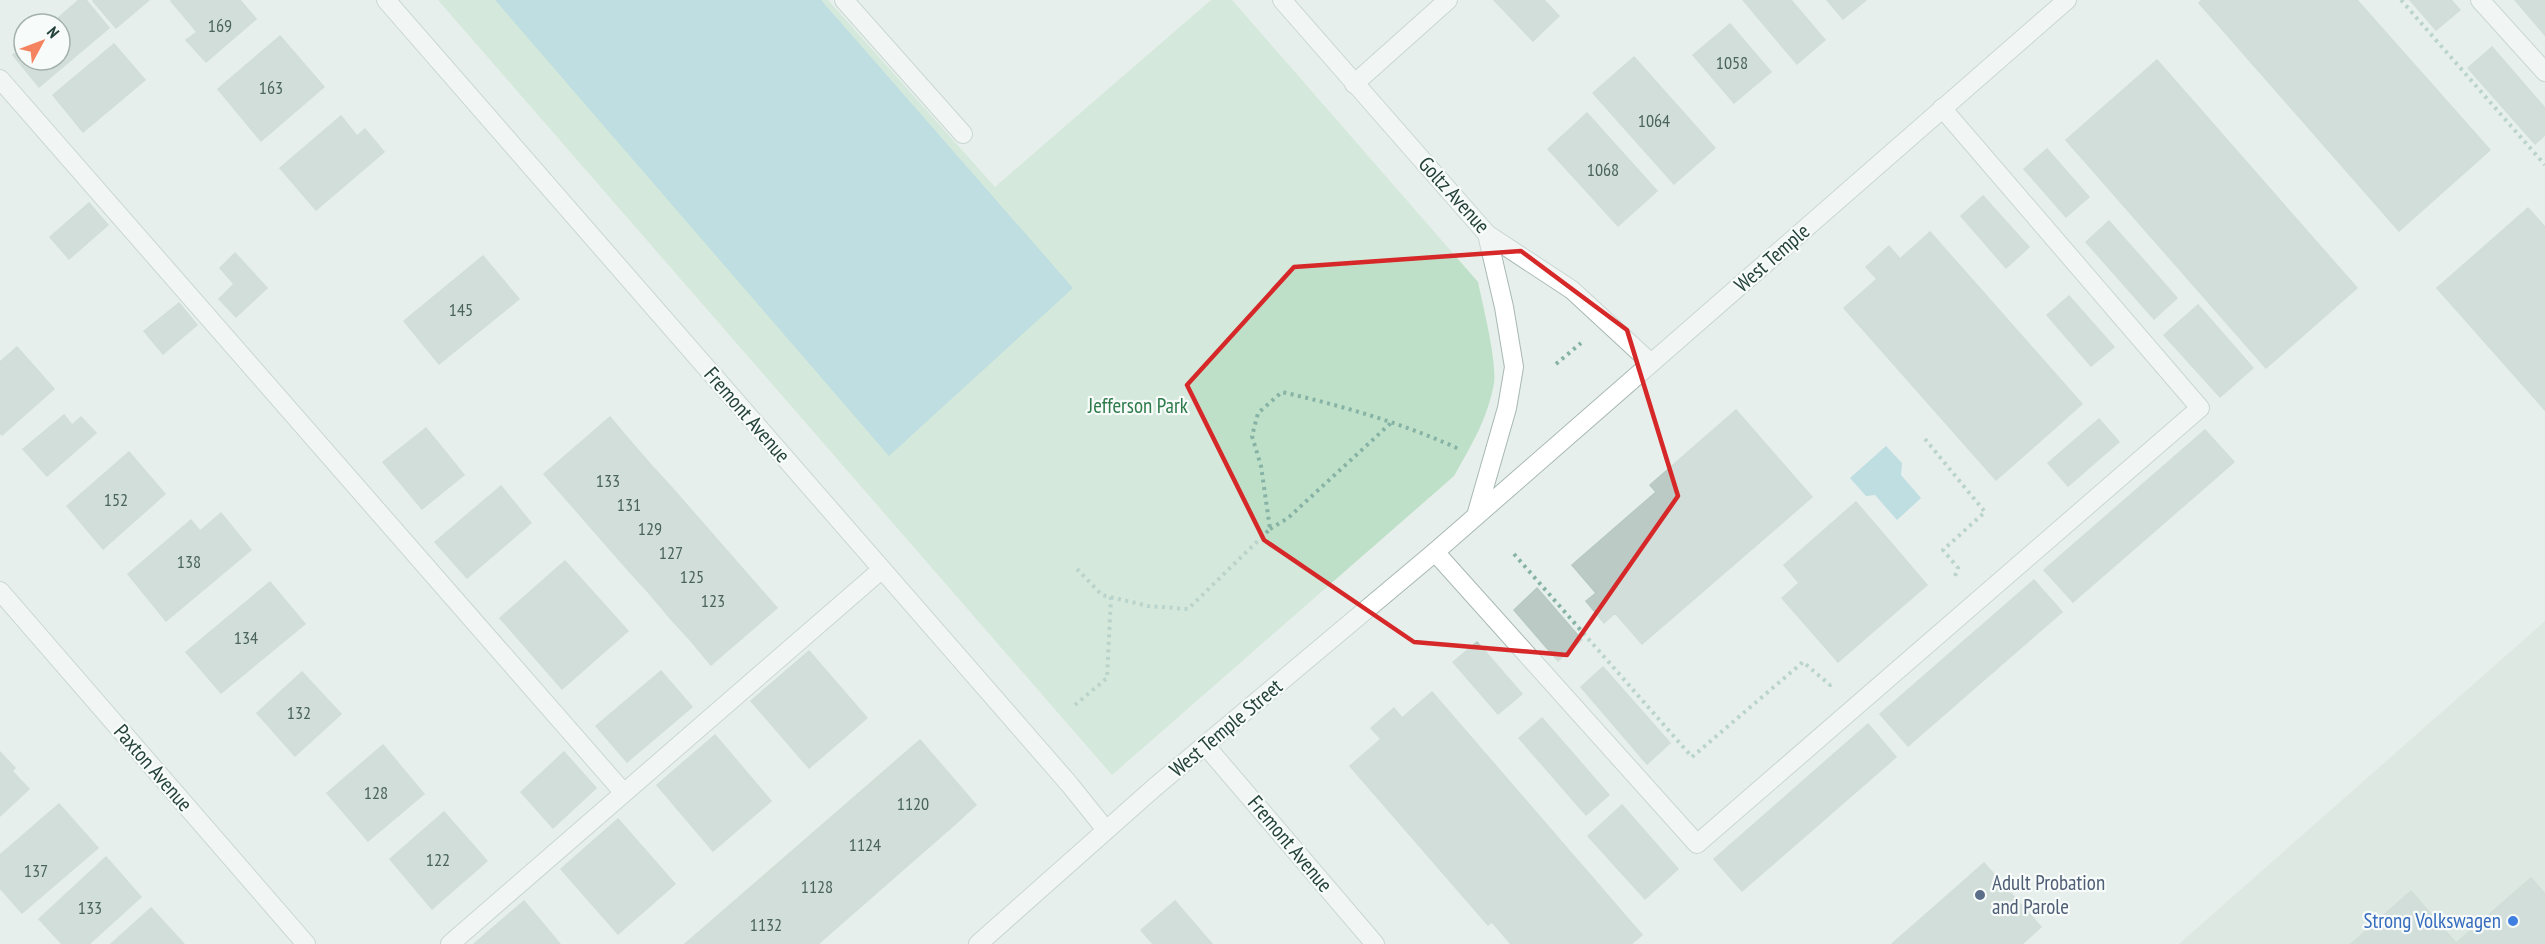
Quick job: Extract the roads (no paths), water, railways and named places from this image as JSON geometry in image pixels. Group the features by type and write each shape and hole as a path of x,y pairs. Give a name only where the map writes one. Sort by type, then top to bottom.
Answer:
{"street":[{"name":"Fremont Avenue","path":"386,0 1070,785 1106,830"},
{"path":"844,0 963,134"},
{"name":"Goltz Avenue","path":"1282,0 1487,234 1572,290 1651,363"},
{"path":"1354,84 1448,0"},
{"name":"West Temple","path":"1476,516 2067,0"},
{"path":"2480,0 2545,72"},
{"path":"0,79 624,793"},
{"path":"1435,552 1697,844 2200,408 1942,108"},
{"path":"1476,516 1507,408 1514,367 1504,307 1487,234"},
{"name":"West Temple Street","path":"978,944 1106,830 1476,516"},
{"path":"450,944 881,570"},
{"name":"Paxton Avenue","path":"0,591 306,944"},
{"name":"Fremont Avenue","path":"1205,745 1375,944"}],"water":[{"path":"495,0 821,0 1073,288 889,456"},
{"path":"1886,446 1902,463 1901,475 1921,498 1897,520 1875,495 1866,496 1850,478"}],"place":[{"name":"Adult Probation and Parole","path":"1980,895"},
{"name":"Strong Volkswagen","path":"2513,921"}],"park label":[{"name":"Jefferson Park","path":"1138,406"}]}
